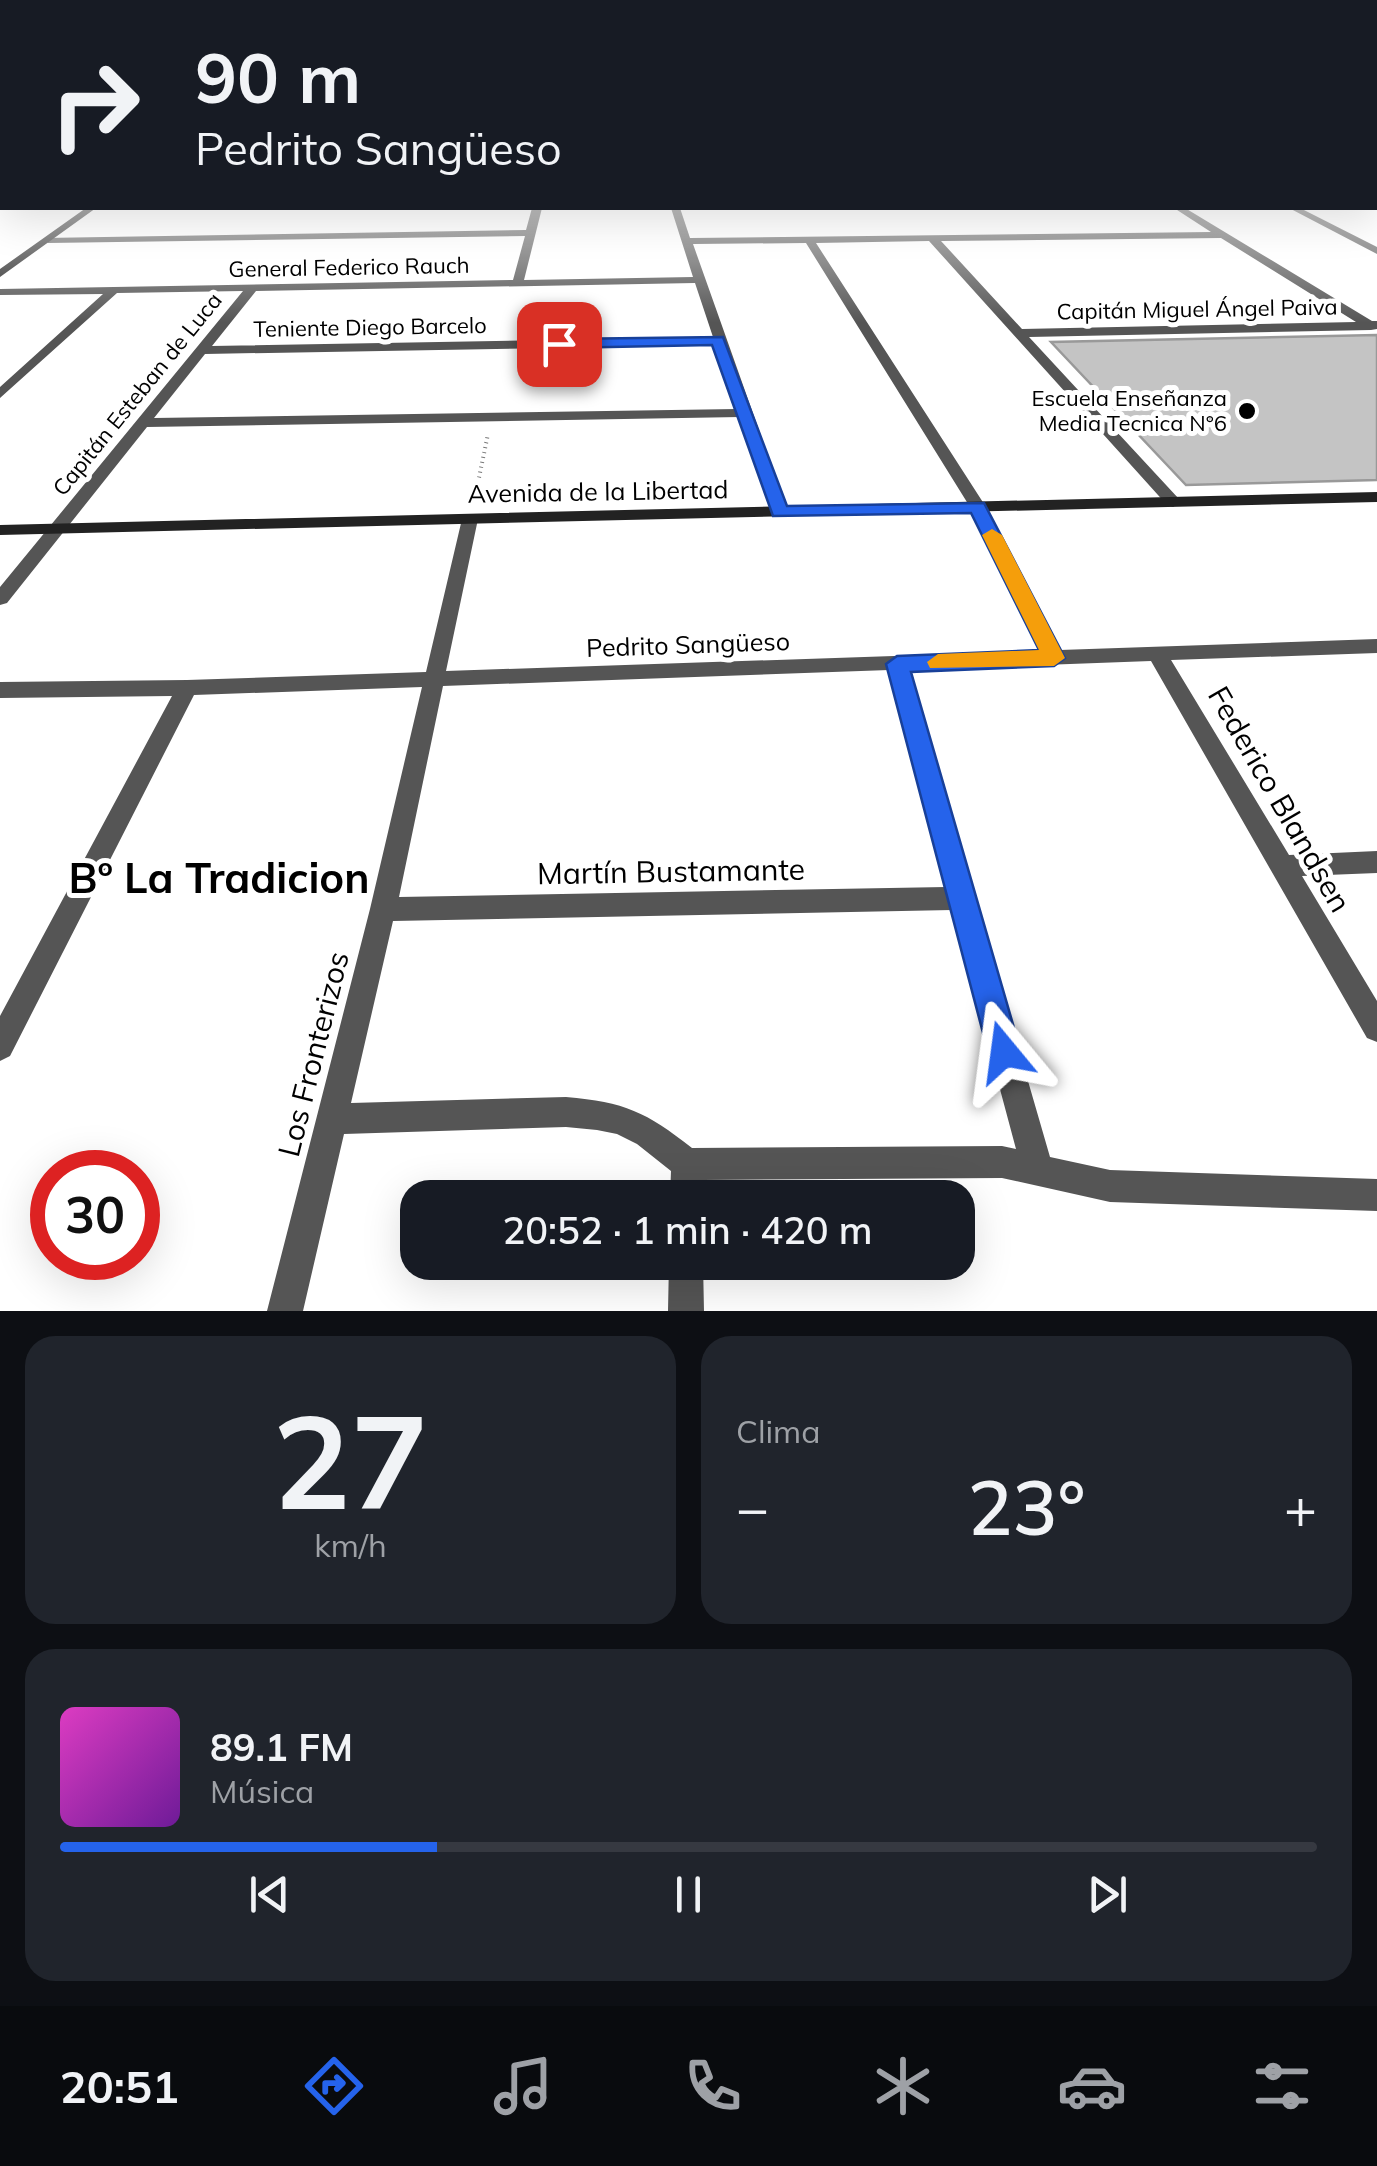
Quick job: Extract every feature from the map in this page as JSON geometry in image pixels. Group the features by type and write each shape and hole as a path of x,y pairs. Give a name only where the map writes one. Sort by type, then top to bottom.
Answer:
{"main road":[{"path":"0,274 88,210"},
{"name":"Avenida de la Libertad","path":"0,530 1377,497"}],"street":[{"path":"517,284 536,210"},
{"path":"675,210 780,512"},
{"path":"1183,210 1375,327"},
{"path":"1298,210 1377,251"},
{"path":"48,240 530,233"},
{"path":"686,241 1224,235"},
{"path":"932,238 1173,502"},
{"path":"809,240 978,507 1054,658"},
{"name":"General Federico Rauch","path":"0,292 699,280"},
{"name":"Capitán Esteban de Luca","path":"0,599 252,288"},
{"path":"0,394 114,290"},
{"name":"Capitán Miguel Ángel Paiva","path":"1019,333 1375,327"},
{"name":"Teniente Diego Barcelo","path":"203,350 718,340"},
{"path":"145,422 744,413"},
{"name":"Los Fronterizos","path":"285,1311 382,909 470,519"},
{"name":"Pedrito Sangüeso","path":"0,690 187,688 1377,646"},
{"name":"Federico Blandsen","path":"1158,655 1377,1028"},
{"path":"897,664 1037,1167"},
{"path":"0,1046 187,688"},
{"path":"1280,866 1377,862"},
{"name":"Martín Bustamante","path":"382,909 961,898"},
{"path":"330,1120 566,1112 620,1119 648,1132 686,1164 1002,1162 1110,1186 1377,1195"},
{"path":"686,1164 686,1180"},
{"path":"686,1280 686,1311"}],"path":[{"path":"470,519 492,417"}],"building":[{"name":"Escuela Enseñanza Media Tecnica N°6","path":"1377,335 1377,480 1186,485 1051,342"}],"slow traffic":[{"path":"938,662 1054,658 992,535"}],"place":[{"name":"Escuela Enseñanza Media Tecnica N°6","path":"1247,411"}],"district":[{"name":"Bº La Tradicion","path":"219,877"}],"route":[{"path":"559,344 718,340 780,512 978,507 1054,658 897,664 1004,1052"}]}
